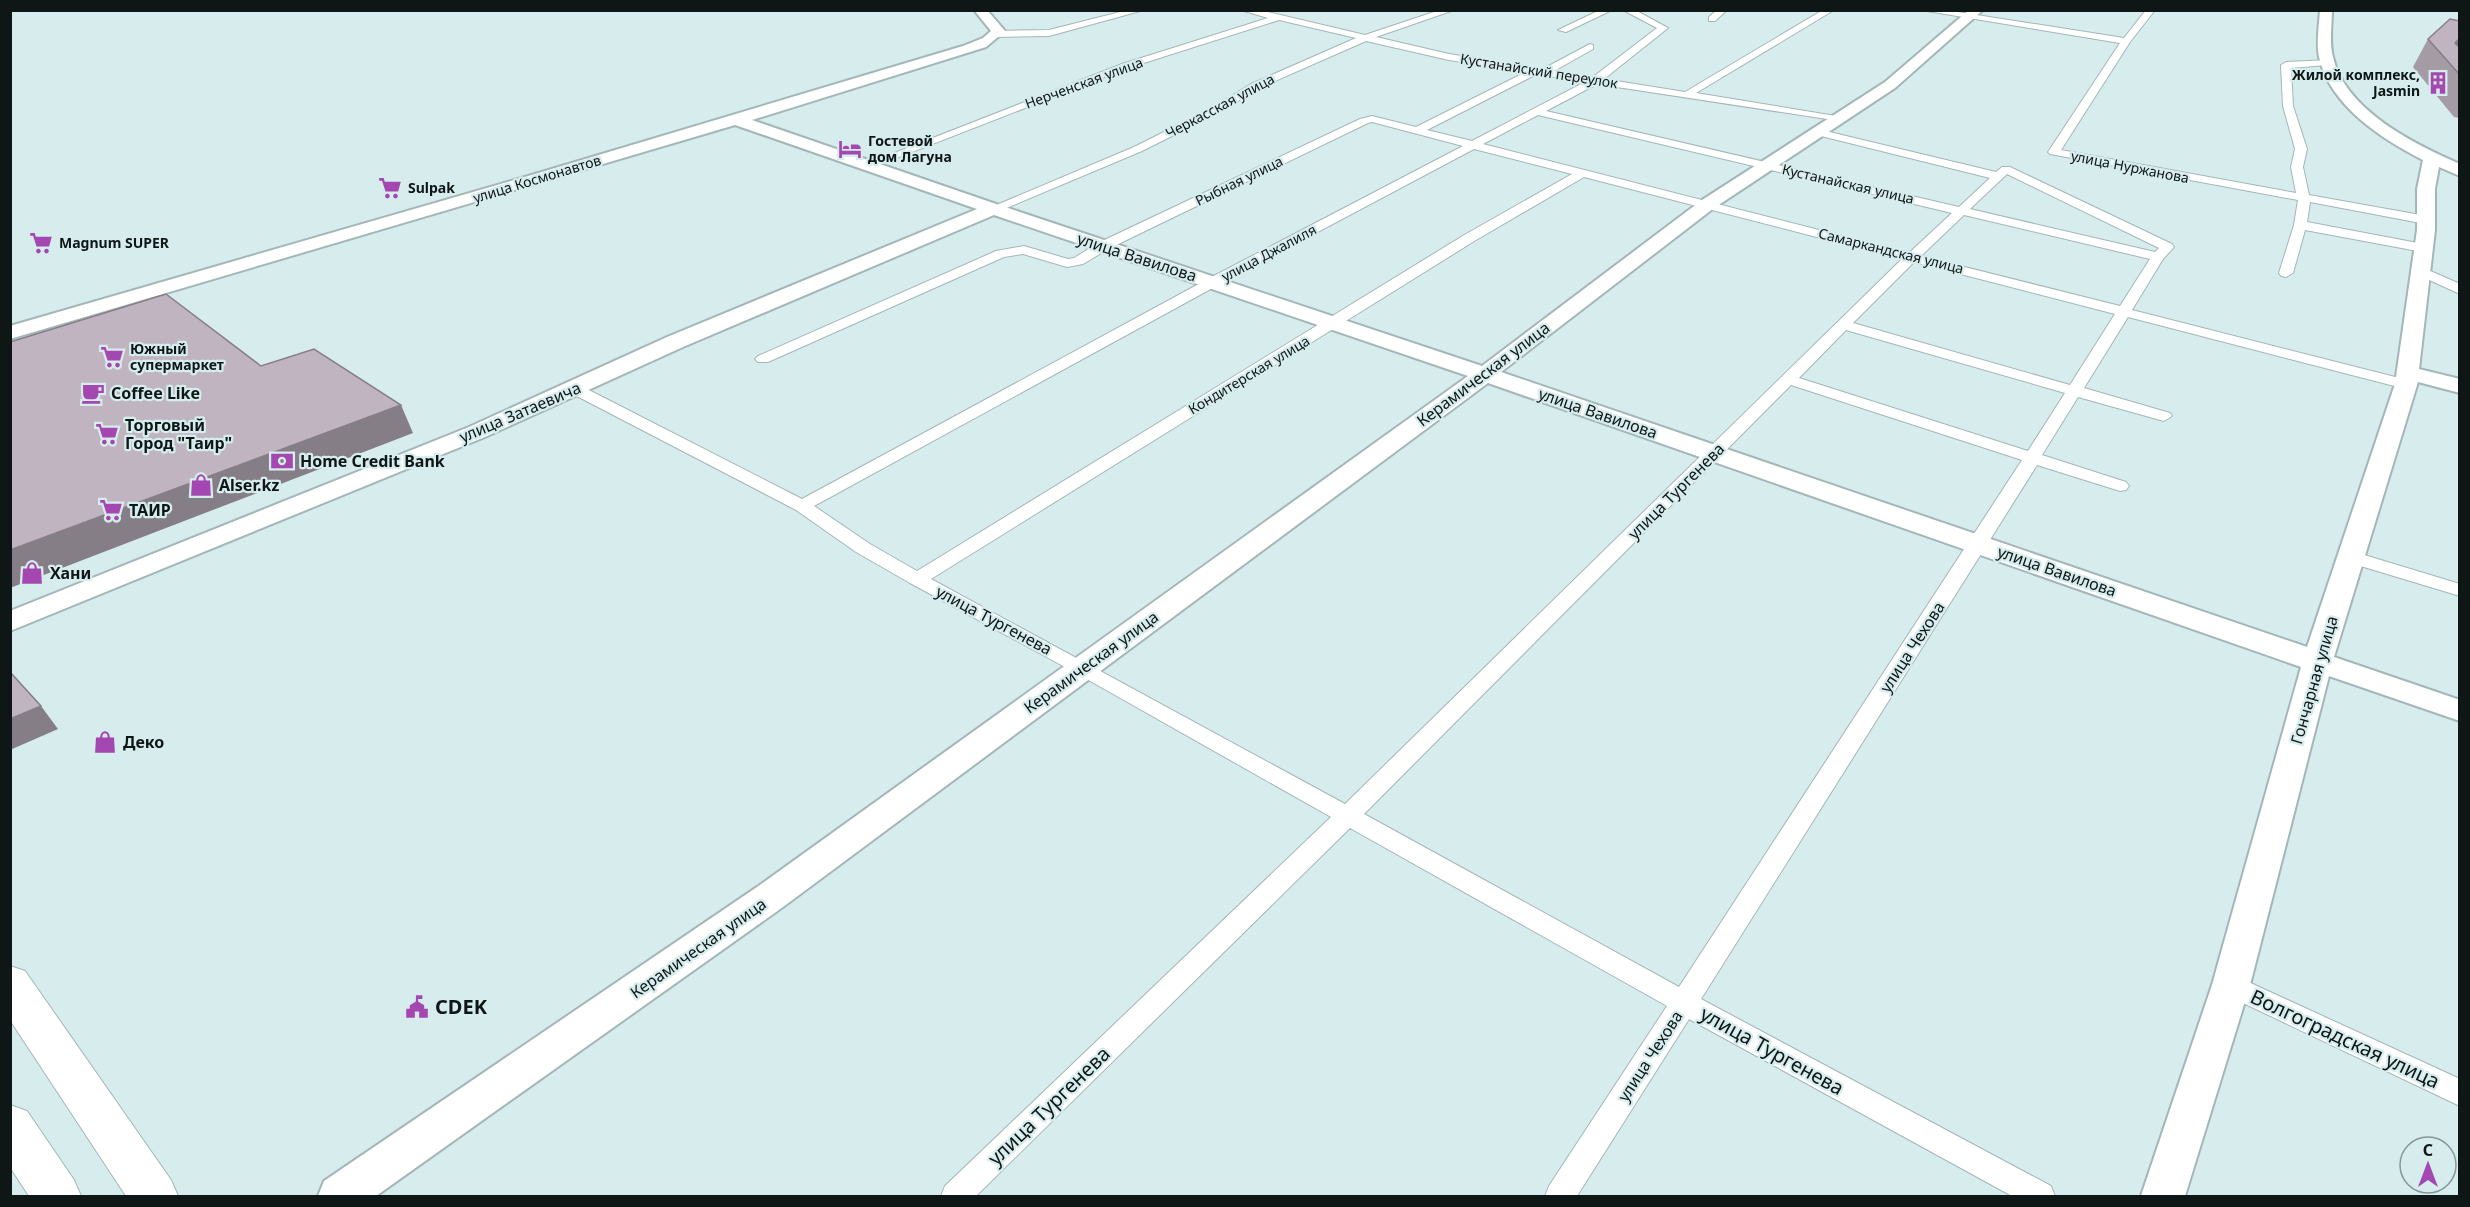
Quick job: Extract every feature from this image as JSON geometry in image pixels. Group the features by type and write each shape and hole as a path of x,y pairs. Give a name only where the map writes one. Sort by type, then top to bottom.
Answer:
{"main road":[{"path":"10,984 154,1197"},
{"path":"10,1126 57,1197"}],"street":[{"path":"980,10 998,31 996,34 1049,33 1140,10"},
{"name":"Кустанайский переулок","path":"1245,10 1362,39 1449,57 1688,94 1826,126 2002,172"},
{"name":"Нерченская улица","path":"867,166 1125,66 1303,10"},
{"name":"Черкасская улица","path":"993,209 1138,149 1214,111 1255,86 1362,39 1450,10"},
{"path":"1563,30 1608,10"},
{"name":"улица Джалиля","path":"802,506 1213,282 1596,80 1663,28 1627,10"},
{"path":"1712,19 1723,10"},
{"path":"1688,94 1830,10"},
{"path":"1925,10 1973,14 2126,41"},
{"name":"улица Нуржанова","path":"2151,10 2126,41 2054,152 2304,200 2423,246"},
{"path":"2326,10 2327,62 2348,98 2368,118 2396,138 2460,171"},
{"name":"Керамическая улица","path":"340,1197 770,897 1485,374 1708,204 1890,85 1973,14"},
{"name":"улица Космонавтов","path":"10,333 530,182 948,56 976,46 996,34"},
{"path":"1418,130 1590,47"},
{"path":"2286,273 2300,225 2304,200 2297,167 2301,149 2288,106 2286,65 2327,62"},
{"name":"Кустанайская улица","path":"1538,112 2158,256"},
{"name":"улица Вавилова","path":"734,119 1979,543 2317,663 2460,711"},
{"name":"Самаркандская улица","path":"1376,120 2125,311 2407,378"},
{"name":"Рыбная улица","path":"764,359 1001,254 1024,250 1067,263 1078,261 1103,246 1364,121 1376,120"},
{"name":"Гончарная улица","path":"2163,1197 2231,985 2317,663 2407,378 2423,246 2426,189 2432,158"},
{"path":"2002,172 2166,247 2158,256"},
{"name":"улица Тургенева","path":"956,1197 1348,814 1912,256 2002,172"},
{"name":"Кондитерская улица","path":"917,579 1471,237 1582,173"},
{"name":"улица Затаевича","path":"10,622 384,471 575,389 675,342 993,209"},
{"path":"2300,225 2423,246 2460,290"},
{"name":"улица Чехова","path":"1560,1197 1979,543 2158,256"},
{"path":"1843,325 2164,416"},
{"path":"2407,378 2460,386"},
{"path":"1788,380 2120,486"},
{"name":"улица Тургенева","path":"575,389 802,506 863,548 917,579 1083,668 1684,1003 2040,1197"},
{"path":"2350,557 2460,590"},
{"name":"Волгоградская улица","path":"2231,985 2460,1093"}],"building":[{"path":"2450,19 2460,21 2460,38 2455,43 2460,48 2460,75 2428,39"},
{"name":"ТАИР","path":"166,294 261,366 314,349 401,405 10,550 10,342"},
{"path":"10,672 41,706 10,719"}],"place":[{"name":"Жилой комплекс, Jasmin","path":"2438,83"},
{"name":"Гостевой дом Лагуна","path":"850,149"},
{"name":"Sulpak","path":"390,188"},
{"name":"Magnum SUPER","path":"41,243"},
{"name":"Южный супермаркет","path":"112,357"},
{"name":"Coffee Like","path":"93,393"},
{"name":"Торговый Город \"Таир\"","path":"107,434"},
{"name":"Home Credit Bank","path":"282,461"},
{"name":"Alser.kz","path":"201,485"},
{"name":"ТАИР","path":"111,510"},
{"name":"Хани","path":"32,573"},
{"name":"Деко","path":"105,742"},
{"name":"CDEK","path":"417,1007"}]}
